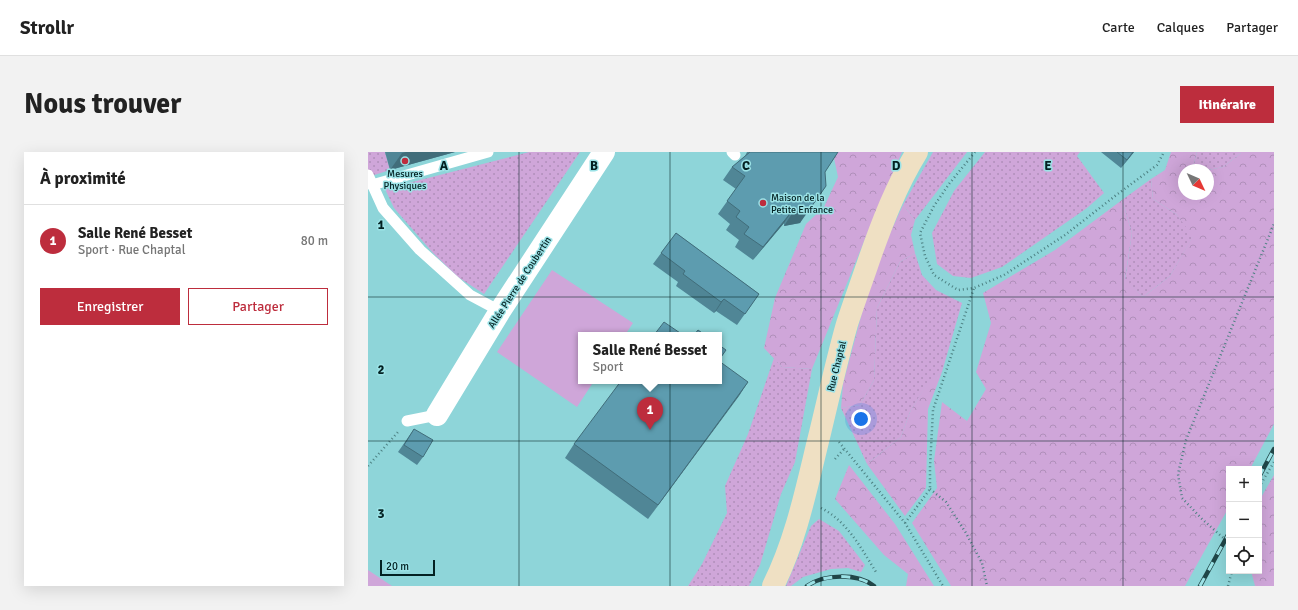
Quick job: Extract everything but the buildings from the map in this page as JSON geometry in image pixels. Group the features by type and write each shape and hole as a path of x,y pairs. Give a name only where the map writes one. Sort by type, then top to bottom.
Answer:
{"street":[{"name":"Allée Pierre de Coubertin","path":"437,415 500,311 604,152"},
{"name":"Rue Chaptal","path":"772,586 781,570 792,541 804,500 850,315 893,198 904,173 916,152"}],"lane":[{"path":"488,152 370,180 384,208 420,250 470,295 500,311"},
{"path":"407,422 437,415"}],"path":[{"path":"975,152 934,206 920,234 925,256 934,275 958,290 974,288 1004,274 1065,235 1157,165 1164,152"},
{"path":"1226,540 1202,519 1182,498 1178,474 1186,440 1274,224"},
{"path":"905,523 930,489 933,410 974,288"},
{"path":"368,466 369,462 407,422"},
{"path":"822,425 844,448 905,523 943,586"},
{"path":"1262,482 1274,462"},
{"path":"930,489 946,502 966,533 982,563 987,586"},
{"path":"804,500 826,511 850,531 876,572"},
{"path":"1228,586 1231,574"}],"green space":[{"path":"368,152 385,152 390,170 368,177"},
{"path":"529,152 580,152 484,294 458,277 433,253 394,208 385,189"},
{"path":"837,152 902,152 812,369 782,367 764,348 775,298 806,224 824,207 838,177 834,158"},
{"path":"933,152 967,152 915,220 903,205"},
{"path":"985,152 1080,152 1077,156 1104,193 1087,208 1002,267 971,278 953,276 937,264 932,233 954,191"},
{"path":"1171,152 1197,152 1194,164 1178,164 1178,200 1214,200 1214,169 1223,167 1241,152 1274,152 1274,424 1252,466 1226,466 1226,512 1185,586 951,586 912,523 937,488 934,461 942,402 967,421 986,389 976,372 991,323 983,293 1055,250 1122,200 1132,233 1125,279 1143,297 1170,276 1193,236 1176,214 1153,199 1151,179 1165,170"},
{"path":"1197,152 1241,152 1223,167 1214,169 1214,164 1194,164"},
{"path":"1151,179 1153,199 1176,214 1194,235 1170,276 1143,297 1125,280 1132,233 1122,200"},
{"path":"903,205 915,220 911,235 915,253 900,262 877,308 874,380 860,405 841,408 843,384 874,268"},
{"path":"915,253 922,275 936,290 962,303 942,372 927,384 910,412 901,437 867,464 841,408 860,405 874,380 877,308 900,262"},
{"path":"552,270 633,323 627,332 578,332 578,384 592,384 577,407 497,352"},
{"path":"774,358 782,367 812,369 795,462 781,494 760,565 749,586 688,586 702,564 727,513 725,486 748,434"},
{"path":"942,372 928,409 926,488 905,516 867,464 901,437 910,412 927,383"},
{"path":"849,465 895,524 934,586 906,586 908,574 884,555 835,499"},
{"path":"1274,475 1274,586 1255,586 1252,574 1262,574 1262,496"},
{"path":"819,519 839,531 865,565 861,572 848,568 831,569 803,577 791,586 786,586 811,526"},
{"path":"368,570 392,586 368,586"}],"railway":[{"path":"1262,471 1274,449"},
{"path":"1200,586 1226,538"},
{"path":"807,586 814,582 831,577 850,577 859,579 874,586"}],"place":[{"name":"Mesures Physiques","path":"405,161"},
{"name":"Maison de la Petite Enfance","path":"763,203"},
{"name":"Salle René Besset","path":"650,430"}]}
